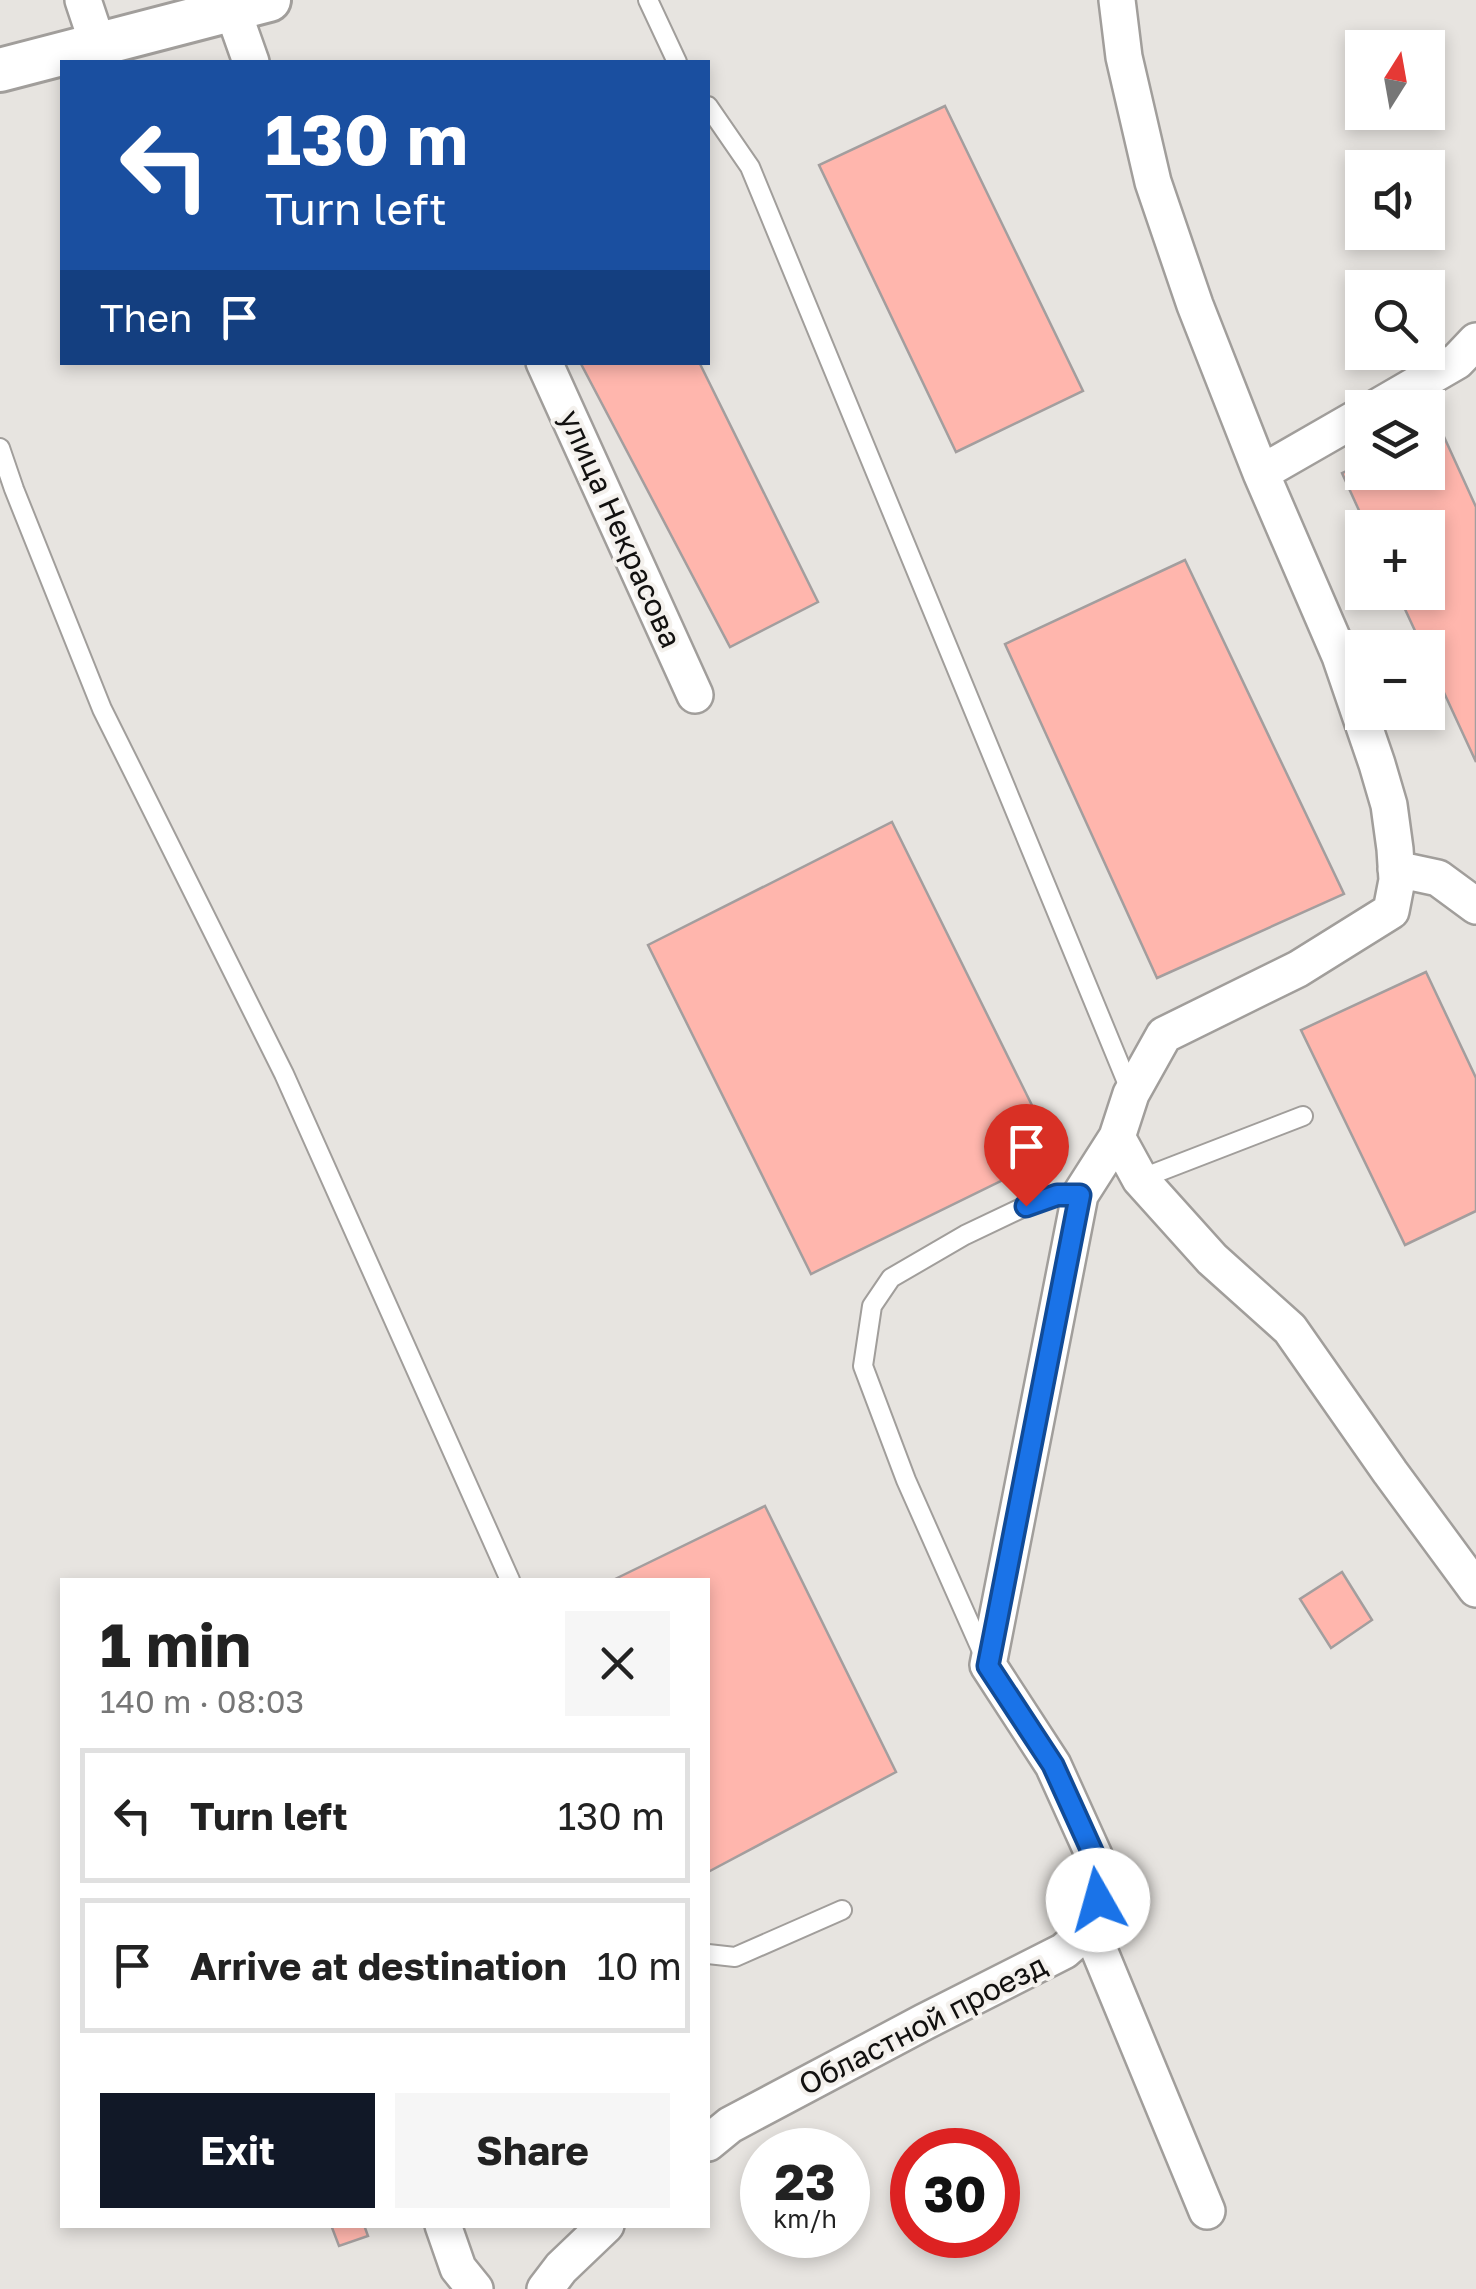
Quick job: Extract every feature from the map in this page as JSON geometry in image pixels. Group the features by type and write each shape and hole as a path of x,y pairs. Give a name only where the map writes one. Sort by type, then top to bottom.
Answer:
{"street":[{"path":"83,0 98,45"},
{"path":"1116,0 1124,57 1153,182 1195,305 1359,710 1389,806 1397,880 1391,911 1298,969 1164,1036 1132,1094 1117,1137 1080,1195 988,1666 1053,1765 1101,1871 1090,1928 1207,2211"},
{"path":"0,70 243,3 251,60"},
{"path":"1407,390 1457,361 1476,341"},
{"name":"улица Некрасова","path":"545,365 695,694"},
{"path":"1262,473 1345,425"},
{"path":"1396,869 1438,878 1476,906"},
{"path":"1117,1137 1140,1179 1212,1259 1290,1329 1476,1589"},
{"name":"Областной проезд","path":"710,2141 730,2125 1064,1951 1090,1928"},
{"path":"444,2228 458,2268 474,2289"},
{"path":"545,2289 603,2228"}],"lane":[{"path":"648,0 676,60"},
{"path":"710,109 750,167 1132,1094"},
{"path":"0,448 102,709 284,1074 509,1578"},
{"path":"1140,1179 1303,1116"},
{"path":"988,1666 906,1480 863,1366 872,1306 891,1278 965,1235 1057,1195 1080,1195"},
{"path":"710,1954 735,1956 842,1910"}],"building":[{"path":"945,106 1083,391 956,452 819,165"},
{"path":"582,365 700,365 818,602 730,647"},
{"path":"1445,439 1476,507 1476,762 1445,695 1445,630 1415,630 1405,610 1445,610 1445,510 1359,510 1350,490 1445,490"},
{"path":"1185,560 1344,894 1157,978 1005,644"},
{"path":"892,822 1056,1154 811,1274 648,945"},
{"path":"1426,972 1476,1078 1476,1211 1405,1245 1301,1030"},
{"path":"765,1506 896,1772 710,1871 710,1578 617,1578"},
{"path":"1342,1572 1372,1620 1331,1648 1300,1599"},
{"path":"332,2228 365,2228 368,2236 339,2246"}],"route":[{"path":"1026,1206 1057,1195 1080,1195 988,1666 1053,1765 1101,1871 1098,1900"}]}
